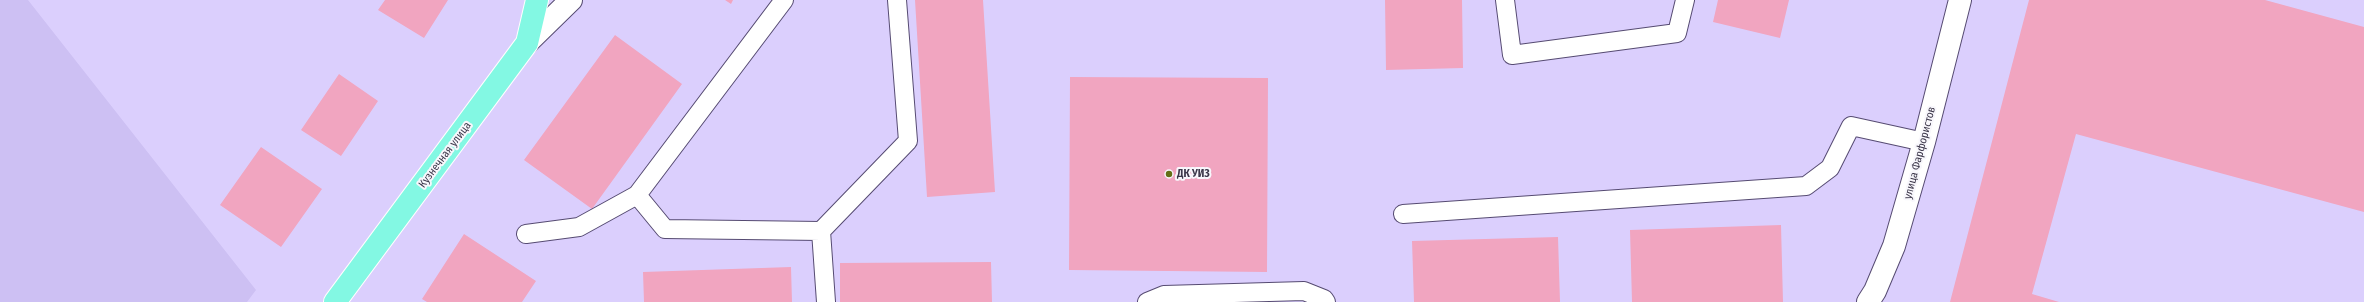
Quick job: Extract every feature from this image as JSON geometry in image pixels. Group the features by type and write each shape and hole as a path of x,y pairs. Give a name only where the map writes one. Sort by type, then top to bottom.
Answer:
{"main road":[{"name":"Кузнечная улица","path":"335,302 527,44 537,0"}],"street":[{"path":"527,44 571,0"},
{"name":"улица Фарфористов","path":"1868,302 1875,291 1894,246 1924,142 1960,0"}],"lane":[{"path":"526,234 579,226 637,195 784,0"},
{"path":"637,195 665,229 821,231 908,141 898,0"},
{"path":"1505,0 1512,55 1677,33 1685,0"},
{"path":"1403,214 1806,186 1830,168 1851,126 1924,142"},
{"path":"821,231 826,302"},
{"path":"1147,302 1164,295 1304,291 1324,299 1326,302"}],"shaded area":[{"path":"0,0 28,0 256,290 247,302 0,302"}],"building":[{"path":"385,0 448,0 424,38 378,10"},
{"path":"725,0 733,0 731,4"},
{"path":"915,0 983,0 995,192 927,197"},
{"path":"1385,0 1462,0 1463,68 1386,70"},
{"path":"1718,0 1789,0 1780,38 1713,22"},
{"path":"2029,0 2265,0 2364,27 2364,212 2076,134 2032,294 2059,302 1950,302"},
{"path":"615,35 682,84 592,209 524,160"},
{"path":"339,74 378,101 341,156 301,130"},
{"name":"ДК УИЗ","path":"1070,77 1268,78 1267,272 1069,270"},
{"path":"261,147 322,189 281,247 220,205"},
{"path":"1781,225 1783,302 1632,302 1630,230"},
{"path":"464,234 536,281 522,302 427,302 422,299"},
{"path":"1558,237 1560,302 1414,302 1412,241"},
{"path":"991,262 992,302 840,302 840,263"},
{"path":"791,267 792,302 644,302 643,272"}],"place":[{"name":"ДК УИЗ","path":"1169,174"}]}
